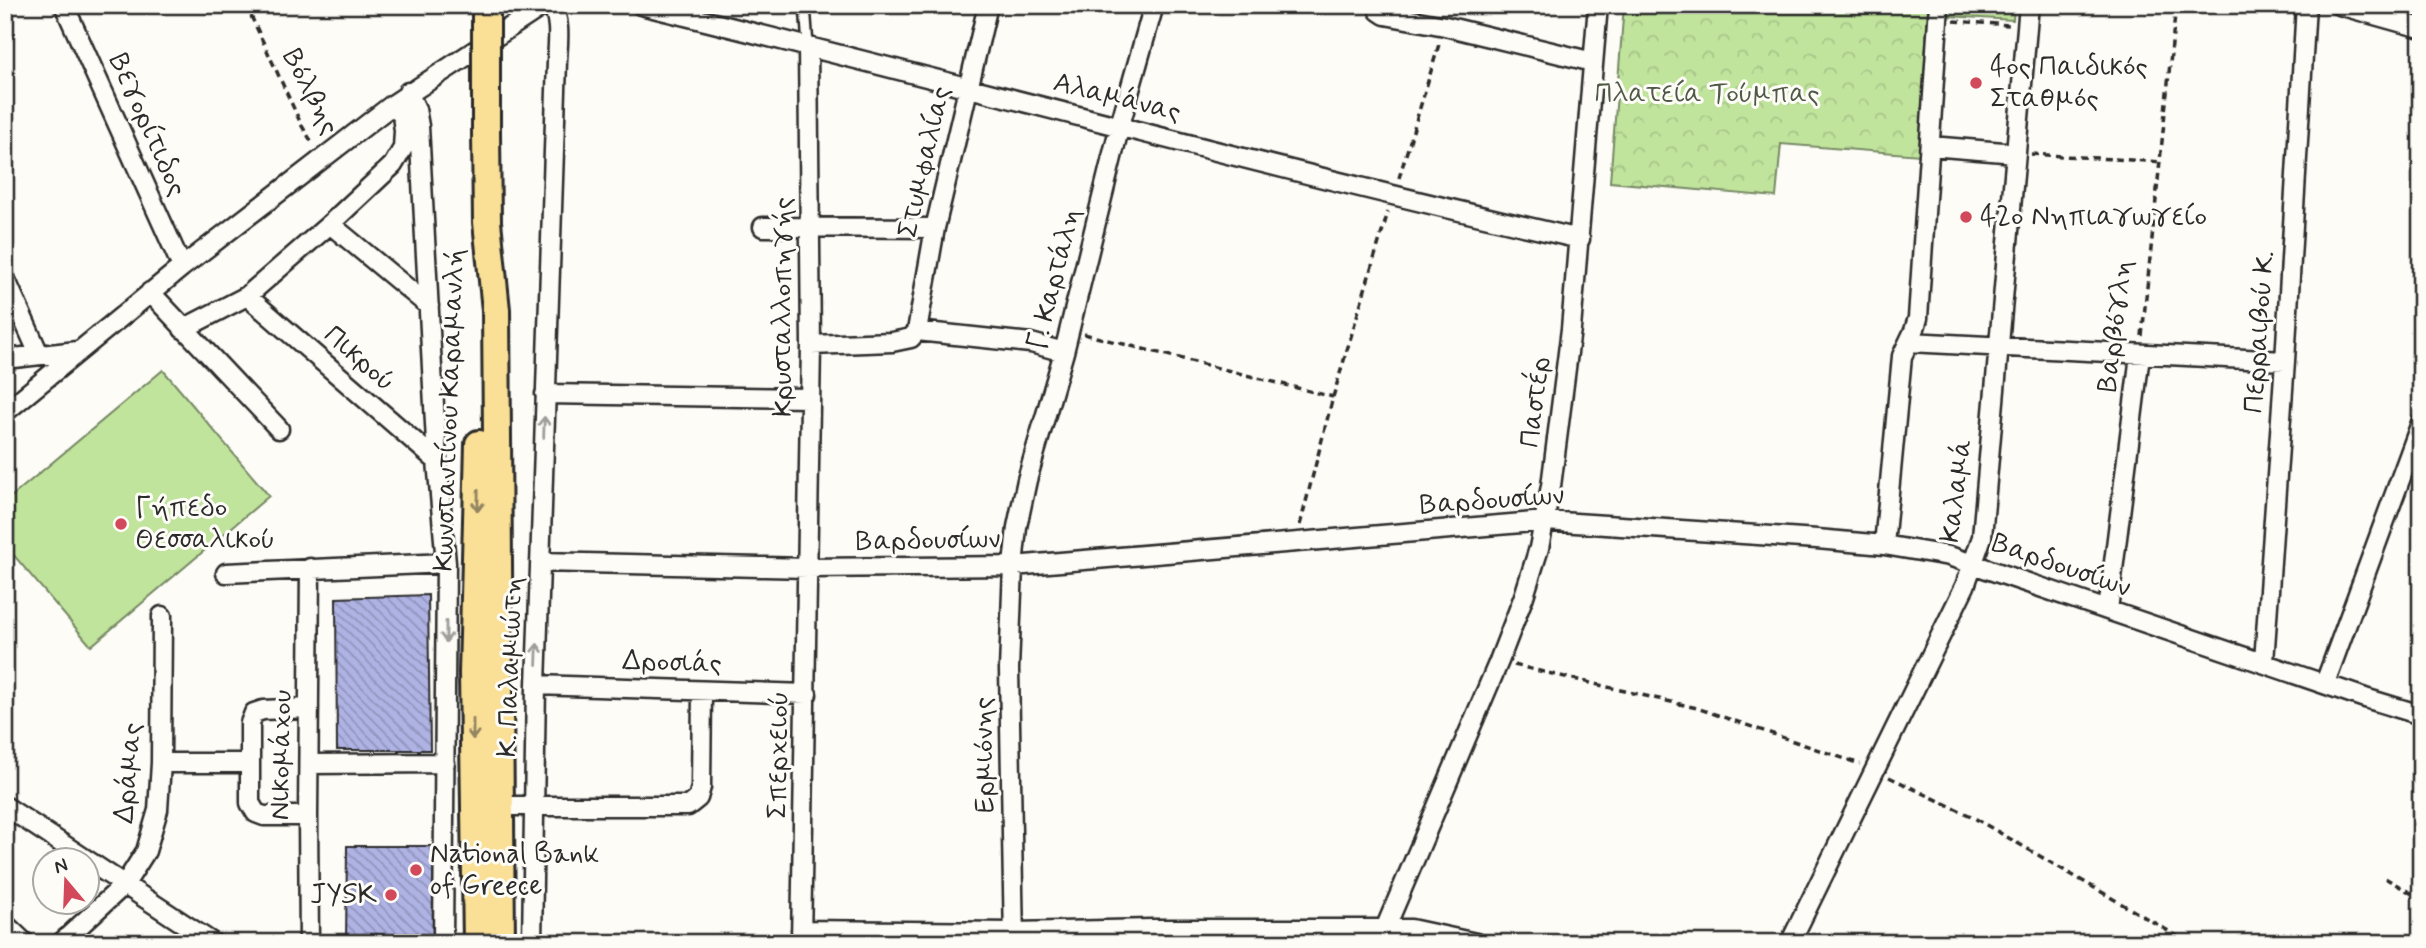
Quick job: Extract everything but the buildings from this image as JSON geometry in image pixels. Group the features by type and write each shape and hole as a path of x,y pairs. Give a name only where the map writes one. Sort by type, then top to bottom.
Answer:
{"main road":[{"path":"486,5 487,222"},
{"name":"Κωνσταντίνου Καραμανλή","path":"487,222 496,310 501,943"},
{"name":"Κωνσταντίνου Καραμανλή","path":"477,943 473,673 481,310 487,222"}],"street":[{"name":"Βεγορίτιδος","path":"64,5 182,267"},
{"path":"5,412 150,292 408,92 544,5"},
{"name":"Κ. Παλαμιώτη","path":"532,943 536,685 557,53 557,14 552,5"},
{"name":"Αλαμάνας","path":"642,5 1393,196 1580,239"},
{"name":"Στυμφαλίας","path":"917,331 935,228 988,5"},
{"name":"Γ. Καρτάλη","path":"1013,566 1019,512 1064,352 1154,5"},
{"name":"Παστέρ","path":"1382,936 1499,660 1527,586 1545,521 1559,432 1580,239 1598,5"},
{"name":"Καλαμά","path":"1790,943 1974,565 1982,537 2029,5"},
{"name":"Περραιβού Κ.","path":"2264,662 2306,5"},
{"path":"2339,5 2421,27"},
{"path":"1380,8 1385,15 1445,26 1593,62"},
{"path":"1884,545 1902,356 1918,317 1938,13"},
{"name":"Κρυσταλλοπηγής","path":"808,46 811,345 808,568"},
{"name":"Κωνσταντίνου Καραμανλή","path":"408,92 416,109 419,125 437,461 446,563 443,943"},
{"path":"183,329 247,296 393,165 404,142 404,123 402,115 392,105"},
{"path":"1930,146 2016,153"},
{"path":"330,224 429,306"},
{"path":"763,227 935,228"},
{"path":"5,278 39,354"},
{"path":"150,292 279,429"},
{"name":"Πικρού","path":"247,296 437,461"},
{"path":"811,345 892,342 911,338 917,331 1031,343 1064,352"},
{"path":"1909,342 2285,361"},
{"path":"5,359 77,351"},
{"name":"Βαρβόγλη","path":"2108,610 2140,355"},
{"path":"545,394 810,398"},
{"path":"2325,683 2421,423"},
{"name":"Βαρδουσίων","path":"540,562 808,568 1013,566 1545,521 1884,545 1949,556 2421,715"},
{"path":"226,573 446,563"},
{"name":"Ερμιόνης","path":"1013,566 1009,669 1014,937"},
{"name":"Νικομάχου","path":"309,943 310,568"},
{"name":"Σπερχειού","path":"801,936 808,568"},
{"name":"Δράμας","path":"61,943 125,884 146,851 158,810 162,616"},
{"name":"Δροσιάς","path":"536,685 807,694"},
{"path":"499,806 688,806 698,798 701,787 702,691"},
{"path":"308,816 264,816 256,813 250,803 250,723 254,713 263,710 309,708"},
{"path":"161,763 250,762"},
{"path":"309,764 445,764"},
{"path":"6,804 213,943"},
{"path":"5,924 25,943"},
{"path":"801,936 1014,937 1193,929 1382,936 1412,929 1476,943"}],"lane":[{"path":"805,5 808,46"}],"path":[{"name":"Βόλβης","path":"246,5 302,126 322,158"},
{"name":"Βαρβόγλη","path":"2140,355 2162,162 2176,5"},
{"path":"1938,13 2027,26"},
{"path":"1296,541 1333,397 1445,26"},
{"path":"2016,153 2162,162"},
{"path":"1069,330 1333,397"},
{"path":"2385,878 2421,899"}],"green space":[{"name":"Πλατεία Τούμπας","path":"1624,5 1928,5 1920,155 1781,144 1776,197 1610,182"},
{"path":"1948,5 2014,5 2013,20 1948,16"},
{"name":"Γήπεδο Θεσσαλικού","path":"163,370 269,496 91,646 5,545 5,502"}],"place":[{"name":"4ος Παιδικός Σταθμός","path":"1976,83"},
{"name":"42ο Νηπιαγωγείο","path":"1966,217"},
{"name":"Γήπεδο Θεσσαλικού","path":"121,524"},
{"name":"National Bank of Greece","path":"416,870"},
{"name":"JYSK","path":"391,895"}]}
